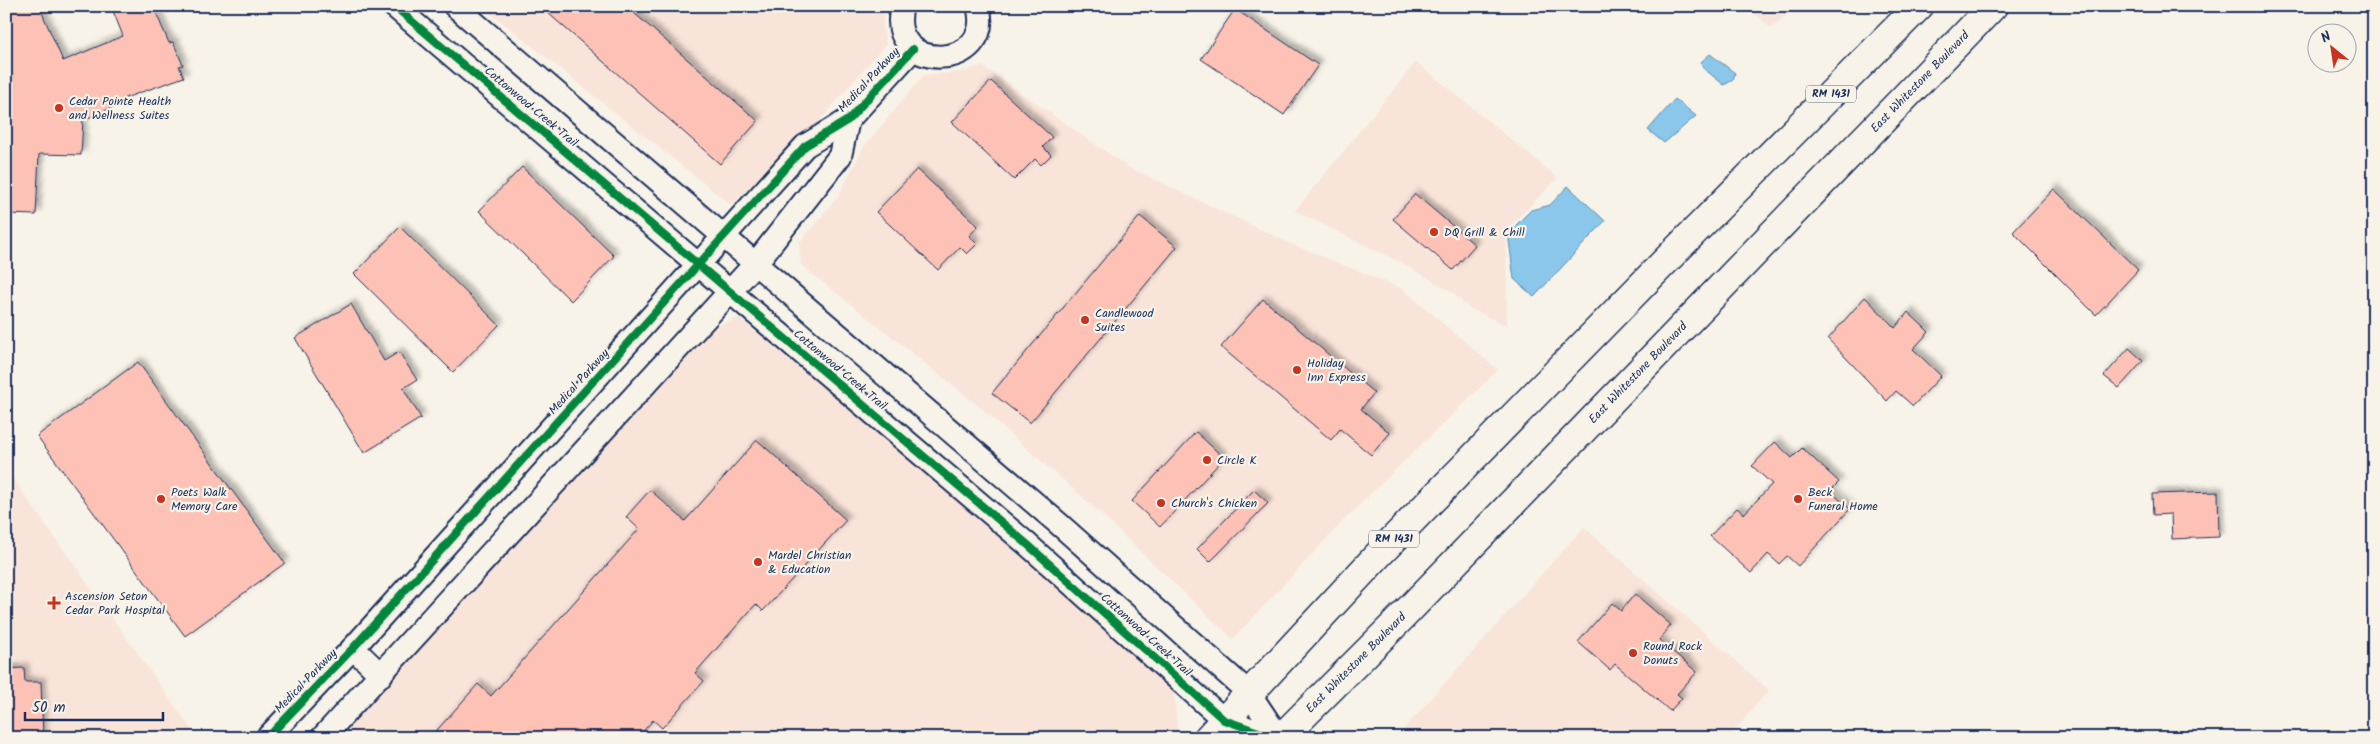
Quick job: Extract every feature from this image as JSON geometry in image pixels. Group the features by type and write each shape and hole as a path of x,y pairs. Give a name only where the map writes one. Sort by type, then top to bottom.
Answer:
{"main road":[{"name":"RM 1431","path":"1216,729 1379,554 1689,237 1920,6"},
{"name":"East Whitestone Boulevard","path":"1279,738 1402,617 1993,6"}],"street":[{"name":"Cottonwood Creek Trail","path":"394,6 1027,544 1216,729 1279,738"},
{"name":"Cottonwood Creek Trail","path":"455,6 1059,524 1249,693 1279,738"},
{"name":"Medical Parkway","path":"902,6 899,15 900,27 905,39 913,49 935,58 948,58 969,46 976,36 980,24 978,6"},
{"name":"Medical Parkway","path":"267,738 353,648 699,266 805,146 848,120 913,49"},
{"name":"Medical Parkway","path":"322,738 756,263 840,156 848,120"},
{"path":"353,648 381,675"}],"shaded area":[{"path":"492,6 884,6 883,28 886,44 814,127 731,205 488,11"},
{"path":"1746,6 1797,6 1771,28"},
{"path":"1416,62 1558,178 1506,230 1507,326 1469,308 1452,292 1400,262 1295,211"},
{"path":"982,66 1128,167 1289,243 1403,289 1498,370 1347,517 1233,639 1087,501 974,402 801,265 799,243 838,197 863,148 924,75 960,72"},
{"path":"739,318 917,466 1174,690 1178,738 338,738 709,329"},
{"name":"Ascension Seton Cedar Park Hospital","path":"6,469 197,737 6,738"},
{"path":"1584,527 1769,690 1728,738 1396,738"}],"water":[{"path":"1710,54 1735,73 1733,80 1724,85 1703,68 1701,62"},
{"path":"1675,99 1696,116 1664,143 1648,130"},
{"path":"1568,186 1605,221 1534,297 1514,279 1508,233 1531,210 1550,205"}],"building":[{"name":"Cedar Pointe Health and Wellness Suites","path":"6,6 39,6 63,61 123,36 111,6 153,6 169,43 173,42 183,65 179,66 184,77 122,99 123,103 83,120 81,155 39,154 36,215 6,214"},
{"path":"540,6 626,6 758,121 720,164"},
{"path":"1235,9 1318,65 1284,115 1201,59"},
{"path":"991,81 1052,137 1043,147 1051,155 1041,165 1035,159 1014,180 952,122"},
{"path":"522,167 614,256 571,301 479,211"},
{"path":"917,169 978,226 969,236 977,244 967,254 960,247 938,270 876,212"},
{"path":"2054,189 2138,270 2096,315 2013,232"},
{"name":"DQ Grill & Chill","path":"1415,194 1475,245 1453,270 1393,219"},
{"name":"Candlewood Suites","path":"1140,216 1177,247 1030,423 992,393"},
{"path":"400,227 499,325 453,372 354,274"},
{"path":"1865,297 1895,328 1908,312 1929,332 1913,349 1941,376 1913,406 1896,391 1887,401 1828,339"},
{"name":"Holiday Inn Express","path":"1263,299 1374,393 1361,409 1390,433 1371,455 1340,429 1331,440 1221,347"},
{"path":"351,304 384,361 399,352 417,380 403,388 421,418 364,453 295,338"},
{"path":"2129,348 2143,361 2119,388 2104,376"},
{"name":"Poets Walk Memory Care","path":"138,362 285,563 185,636 37,436"},
{"path":"1196,432 1224,458 1160,527 1132,501"},
{"path":"757,440 846,520 763,611 756,604 695,673 704,681 662,728 653,720 637,738 430,738 478,684 491,696 639,529 626,517 650,490 685,521"},
{"name":"Beck Funeral Home","path":"1775,442 1792,458 1802,448 1839,482 1830,491 1850,509 1798,566 1787,556 1779,564 1768,554 1751,573 1710,536 1737,508 1744,514 1772,484 1752,466"},
{"path":"1254,490 1268,503 1210,562 1197,549"},
{"path":"2218,492 2219,537 2172,539 2171,514 2153,515 2152,494"},
{"name":"Round Rock Donuts","path":"1635,594 1671,625 1659,640 1697,672 1677,694 1682,698 1670,711 1615,664 1610,670 1578,642 1612,603 1621,611"},
{"path":"24,668 25,682 41,682 43,738 6,738 6,669"}],"cycle path":[{"path":"394,6 1027,544 1224,720 1276,738"},
{"path":"267,738 353,648 805,146 848,120 913,49"}],"place":[{"name":"Cedar Pointe Health and Wellness Suites","path":"59,108"},
{"name":"DQ Grill & Chill","path":"1434,232"},
{"name":"Candlewood Suites","path":"1085,320"},
{"name":"Holiday Inn Express","path":"1297,370"},
{"name":"Circle K","path":"1207,460"},
{"name":"Poets Walk Memory Care","path":"161,499"},
{"name":"Beck Funeral Home","path":"1798,499"},
{"name":"Church's Chicken","path":"1161,503"},
{"name":"Mardel Christian & Education","path":"758,562"},
{"name":"Ascension Seton Cedar Park Hospital","path":"54,603"},
{"name":"Round Rock Donuts","path":"1633,653"}]}
